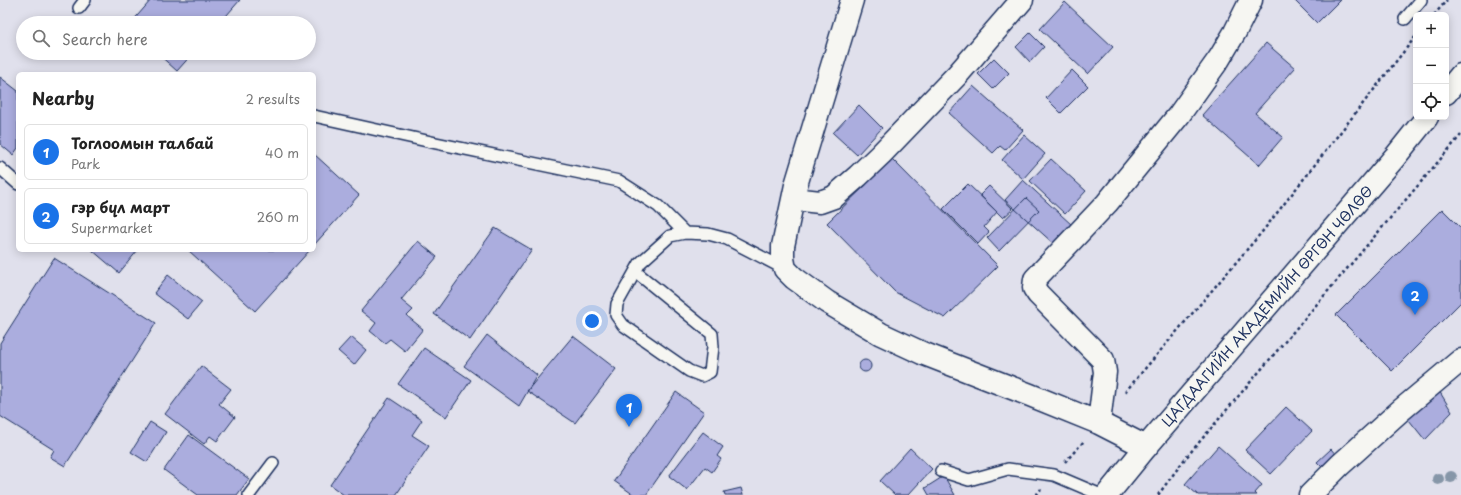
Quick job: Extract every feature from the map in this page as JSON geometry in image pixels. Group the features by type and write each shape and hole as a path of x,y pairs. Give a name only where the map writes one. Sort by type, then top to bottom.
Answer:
{"main road":[{"path":"852,0 793,199 783,246 785,269 794,278 828,302 881,334 922,353 1099,423 1146,447"},
{"path":"793,199 820,202 834,197 881,154 958,74 1022,0"},
{"path":"1099,423 1105,372 1103,360 1038,294 1034,288 1035,279 1107,203 1179,115 1219,59 1235,32 1250,1"},
{"path":"1449,90 1461,75"},
{"name":"ЦАГДААГИЙН АКАДЕМИЙН ӨРГӨН ЧӨЛӨӨ","path":"1107,495 1146,447 1395,157 1425,120"},
{"path":"1310,495 1340,465 1400,411 1461,360"}],"lane":[{"path":"1405,19 1421,0"},
{"path":"316,116 619,181 658,206 685,233"},
{"path":"0,168 16,182"},
{"path":"636,272 712,334 714,347 710,372 702,376 689,371 623,325 616,315 616,304 640,264 670,236 685,233 708,234 727,239 785,269"},
{"path":"250,495 273,463"},
{"path":"941,471 968,480 1008,469 1054,475 1102,495"}],"path":[{"path":"1437,12 1447,0"},
{"path":"1124,393 1262,232 1413,40"},
{"path":"1158,495 1184,460 1461,135"},
{"path":"1036,495 1099,423"}],"building":[{"path":"151,0 240,0 226,16 137,16"},
{"path":"1294,0 1340,0 1317,23"},
{"path":"1065,2 1113,47 1088,74 1040,29"},
{"path":"1030,33 1044,47 1030,62 1016,47"},
{"path":"1266,43 1295,68 1255,113 1283,137 1259,165 1202,115"},
{"path":"994,58 1009,73 993,89 978,74"},
{"path":"165,60 187,60 177,71"},
{"path":"1072,70 1088,86 1061,113 1046,98"},
{"path":"0,77 16,89 16,151 13,155 0,144"},
{"path":"973,86 1023,130 1005,150 1000,146 993,153 949,113"},
{"path":"859,105 882,128 857,155 833,133"},
{"path":"1024,135 1045,154 1023,179 1002,160"},
{"path":"316,156 359,195 316,243"},
{"path":"892,159 998,266 945,318 895,292 827,223"},
{"path":"1051,159 1086,191 1065,214 1030,181"},
{"path":"1023,180 1072,225 1054,244 1005,200"},
{"path":"968,184 997,212 984,227 989,232 978,244 943,209"},
{"path":"989,186 1013,209 1003,218 980,195"},
{"path":"1026,198 1039,210 999,251 987,238"},
{"path":"1442,209 1461,228 1461,302 1392,371 1336,315"},
{"path":"495,228 532,250 470,340 434,314"},
{"path":"418,241 437,257 401,300 413,310 407,316 423,329 405,351 390,339 385,343 370,331 376,323 361,311"},
{"path":"94,252 136,252 119,273"},
{"path":"190,252 308,252 255,311"},
{"path":"54,258 156,323 65,466 50,457 54,450 0,416 0,343"},
{"path":"168,275 202,302 188,319 154,293"},
{"path":"487,335 537,375 519,406 464,366"},
{"path":"573,336 616,369 575,423 527,391"},
{"path":"351,337 366,350 354,365 338,351"},
{"path":"424,348 471,380 446,417 398,384"},
{"path":"865,360 869,362 871,366 869,370 865,372 861,370 859,366 861,362"},
{"path":"201,366 231,389 219,404 235,417 217,441 210,436 204,444 165,414"},
{"path":"1438,389 1452,412 1425,440 1405,415"},
{"path":"676,392 704,412 646,495 634,495 614,481"},
{"path":"389,398 422,420 412,435 429,446 396,495 344,495 330,485"},
{"path":"1286,407 1312,431 1271,474 1245,450"},
{"path":"150,422 166,432 147,462 131,452"},
{"path":"703,432 723,447 717,456 721,459 712,472 705,467 687,490 669,476"},
{"path":"189,435 249,479 237,495 198,495 164,470"},
{"path":"1218,446 1262,485 1255,493 1257,495 1198,495 1185,484"},
{"path":"910,448 932,469 908,495 895,495 880,481"},
{"path":"1331,449 1337,456 1324,469 1317,462"},
{"path":"944,476 955,495 929,495 925,488"},
{"path":"741,488 743,495 725,495 724,492"}],"place":[{"name":"гэр бүл март","path":"1415,315"},
{"name":"Тоглоомын талбай","path":"629,427"}]}
